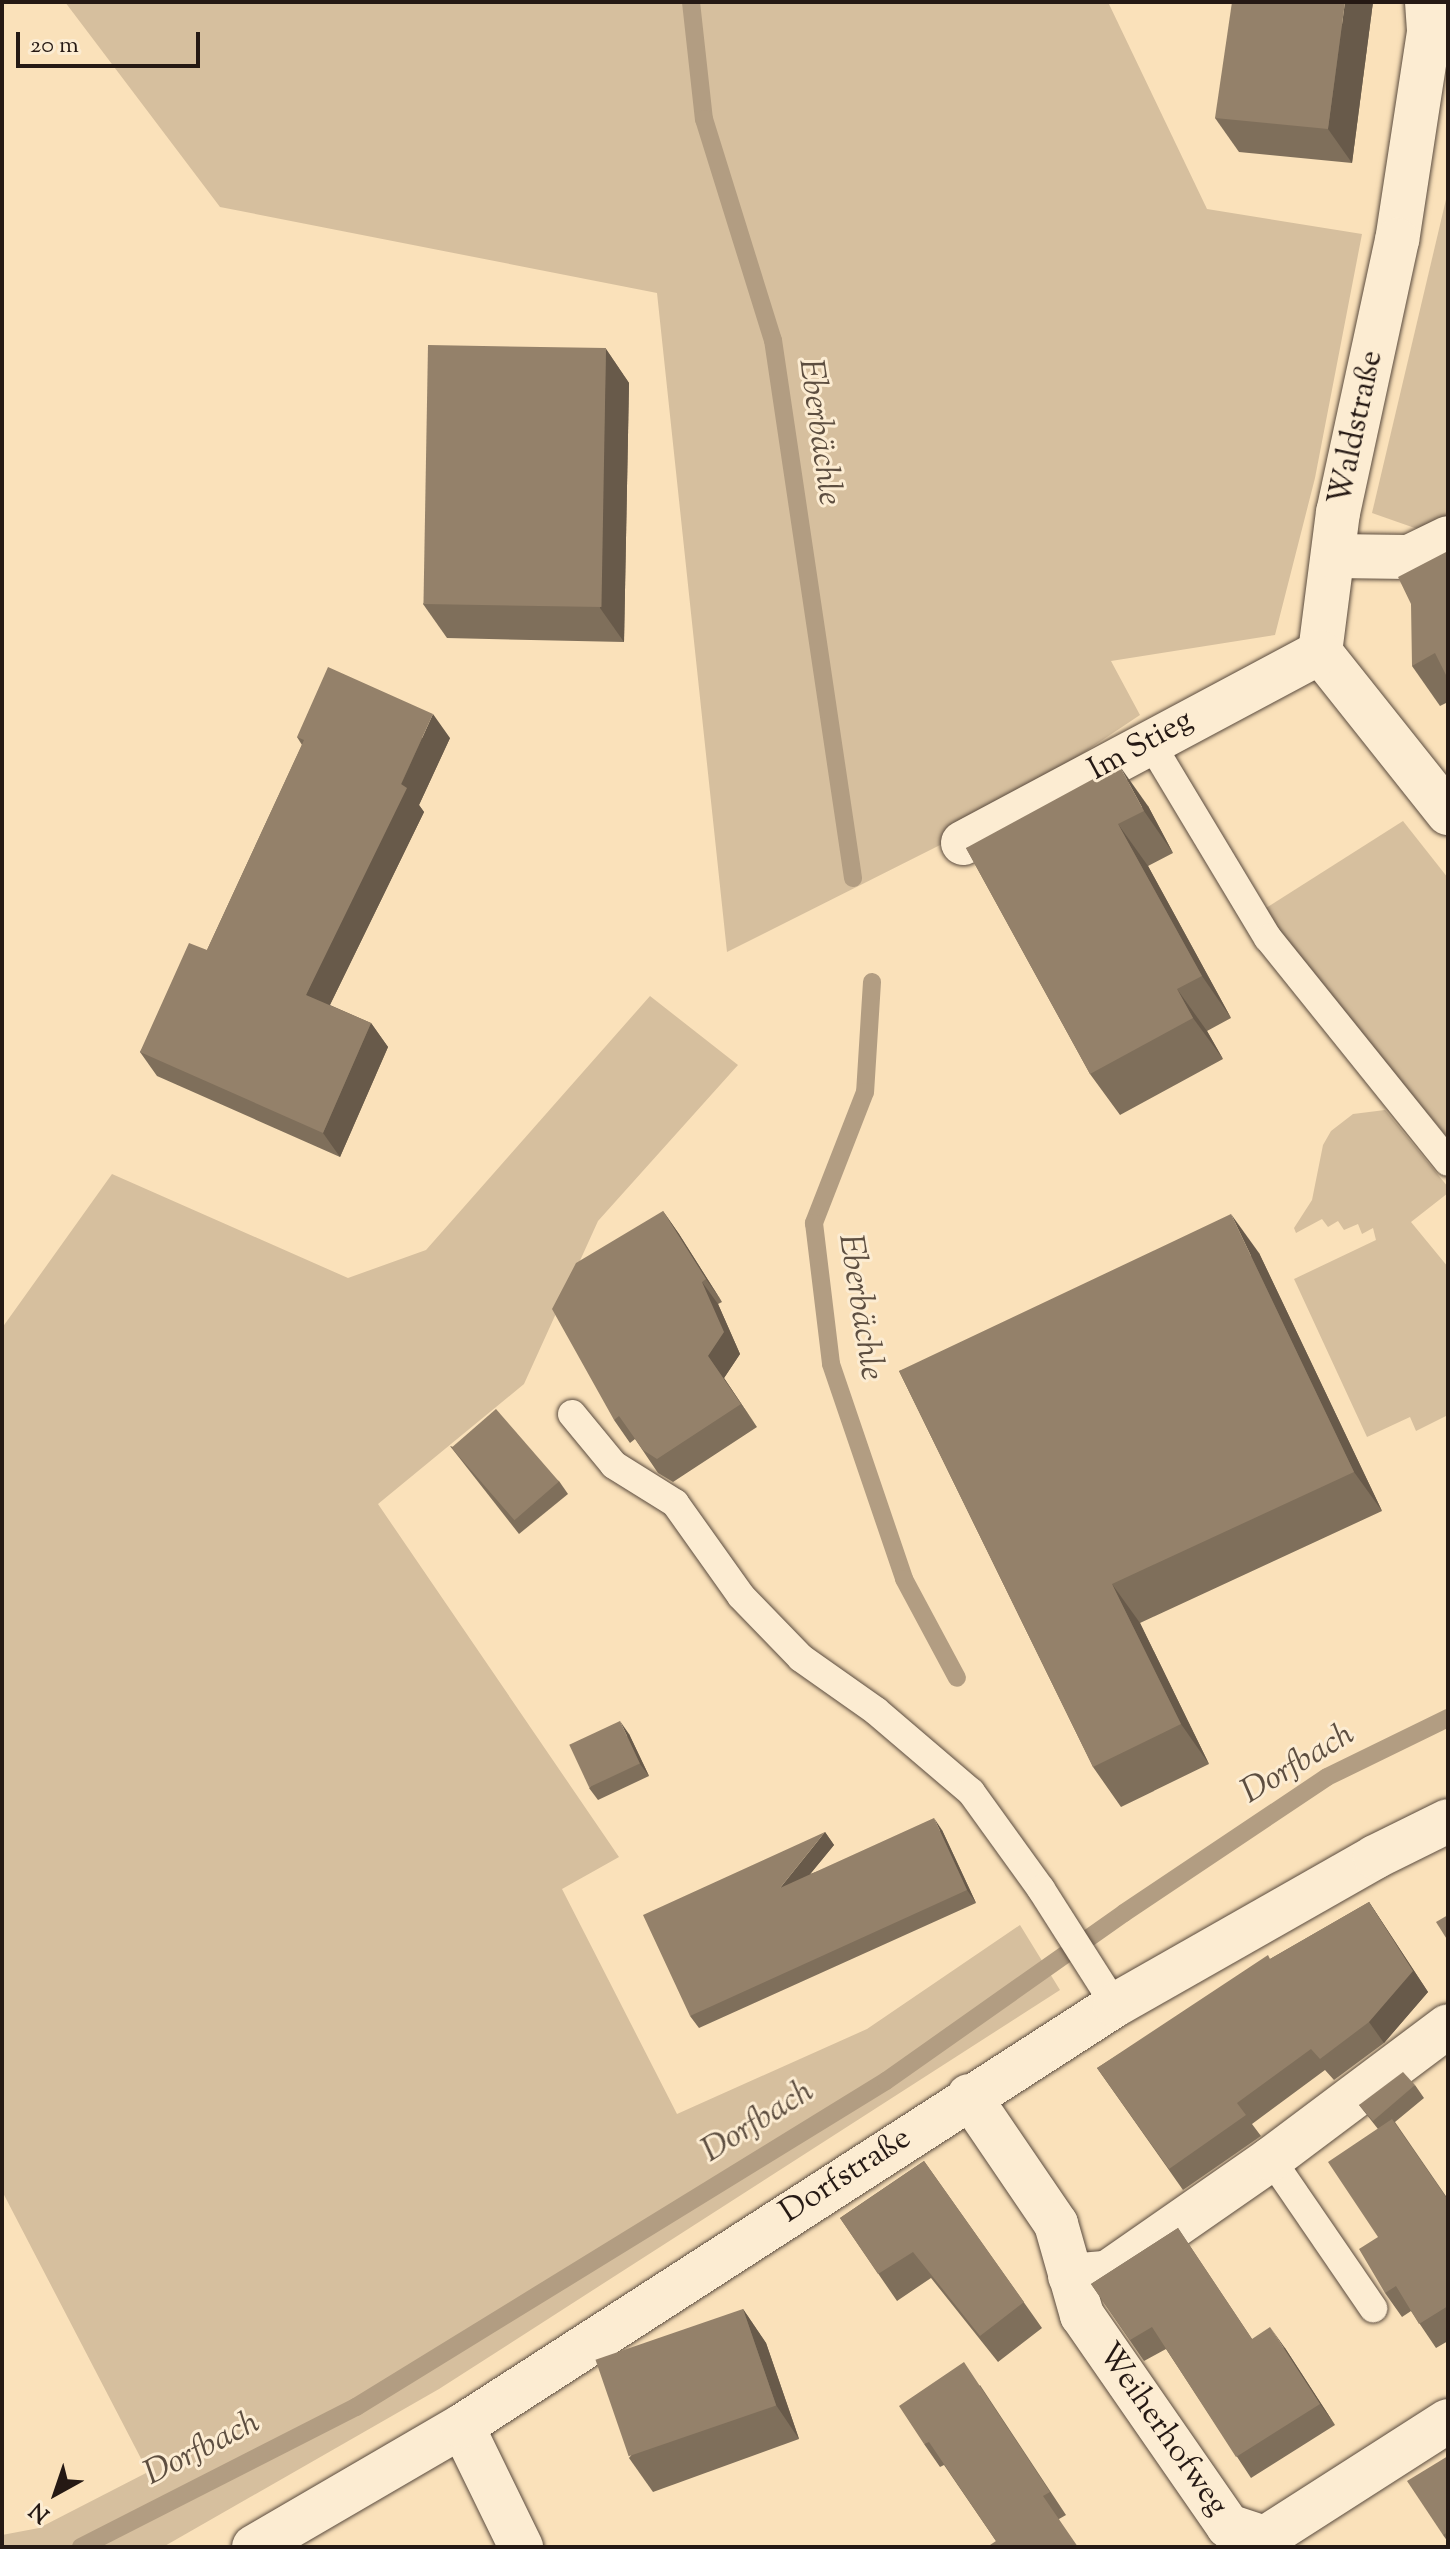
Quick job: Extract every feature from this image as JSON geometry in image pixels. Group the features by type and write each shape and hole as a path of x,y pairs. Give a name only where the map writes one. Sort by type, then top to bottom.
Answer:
{"street":[{"name":"Waldstraße","path":"1320,652 1338,512 1397,240 1429,32 1427,2"},
{"path":"1333,556 1409,557 1448,538"},
{"path":"1320,652 1448,813"},
{"name":"Im Stieg","path":"963,843 1320,652"},
{"name":"Dorfstraße","path":"254,2547 462,2426 969,2096 1115,2005 1375,1857 1448,1821"},
{"path":"1070,2276 1107,2273 1271,2159 1448,2026"},
{"name":"Weiherhofweg","path":"969,2096 1056,2224 1082,2315 1228,2526 1265,2538 1448,2421"},
{"path":"462,2426 521,2547"}],"lane":[{"path":"1150,742 1268,938 1448,1162"},
{"path":"572,1414 614,1465 675,1503 741,1596 801,1658 876,1711 971,1792 1067,1928 1115,2005"},
{"path":"1271,2159 1373,2308"}],"shaded area":[{"path":"65,2 1108,2 1207,209 1362,234 1315,478 1275,635 1111,661 1140,715 960,835 727,952 657,293 220,207"},
{"path":"1448,191 1448,522 1429,533 1372,513"},
{"path":"1403,821 1448,878 1448,1138 1295,955 1266,908"},
{"path":"650,996 738,1065 598,1221 524,1384 378,1504 619,1857 562,1889 677,2114 867,2029 1020,1925 1060,1990 439,2389 163,2547 2,2547 2,2535 39,2528 148,2472 2,2191 2,1328 112,1174 348,1278 426,1250"},
{"path":"1385,1110 1448,1187 1448,1193 1411,1222 1448,1267 1448,1415 1416,1431 1410,1417 1367,1437 1294,1279 1376,1240 1373,1228 1362,1234 1358,1224 1344,1230 1338,1221 1328,1227 1322,1219 1296,1233 1294,1228 1312,1200 1323,1145 1331,1131 1353,1114"}],"building":[{"path":"1232,2 1345,2 1328,129 1215,118"},
{"path":"428,345 606,348 601,607 423,604"},
{"path":"1448,551 1447,677 1435,653 1412,666 1411,604 1398,577"},
{"path":"328,667 433,714 401,784 407,788 306,995 371,1023 323,1133 140,1052 189,943 207,950 304,740 297,737"},
{"path":"1119,765 1144,811 1118,824 1202,976 1177,989 1193,1018 1090,1074 966,848"},
{"path":"663,1211 706,1279 702,1282 724,1332 708,1356 741,1404 657,1459 643,1450 619,1416 614,1420 552,1309 576,1263"},
{"path":"1231,1214 1354,1472 1112,1584 1181,1724 1093,1767 899,1371"},
{"path":"496,1409 559,1481 514,1520 451,1448"},
{"path":"620,1721 640,1764 589,1787 569,1745"},
{"path":"934,1818 967,1890 690,2016 643,1915 825,1832 780,1888"},
{"path":"1369,1902 1413,1971 1369,2022 1320,2059 1311,2049 1237,2103 1246,2115 1169,2169 1097,2068 1268,1955 1270,1959"},
{"path":"1448,1915 1448,1941 1436,1922"},
{"path":"1403,2072 1415,2085 1373,2121 1359,2105"},
{"path":"1392,2119 1448,2200 1448,2306 1419,2324 1396,2286 1385,2293 1359,2249 1378,2237 1328,2162"},
{"path":"924,2161 1024,2302 980,2336 913,2252 878,2274 840,2218"},
{"path":"1178,2228 1252,2339 1270,2327 1320,2404 1236,2457 1152,2327 1130,2340 1091,2284"},
{"path":"743,2309 776,2405 629,2456 595,2360"},
{"path":"964,2362 1050,2492 1043,2496 1078,2547 987,2547 996,2541 929,2442 924,2444 899,2406"},
{"path":"1448,2456 1448,2532 1443,2535 1407,2481"}],"waterway":[{"name":"Eberbächle","path":"691,2 704,119 773,340 853,878"},
{"name":"Eberbächle","path":"872,982 865,1092 814,1223 831,1364 904,1579 957,1678"},
{"name":"Dorfbach","path":"81,2547 356,2407 886,2081 1124,1913 1327,1777 1448,1718"}]}
